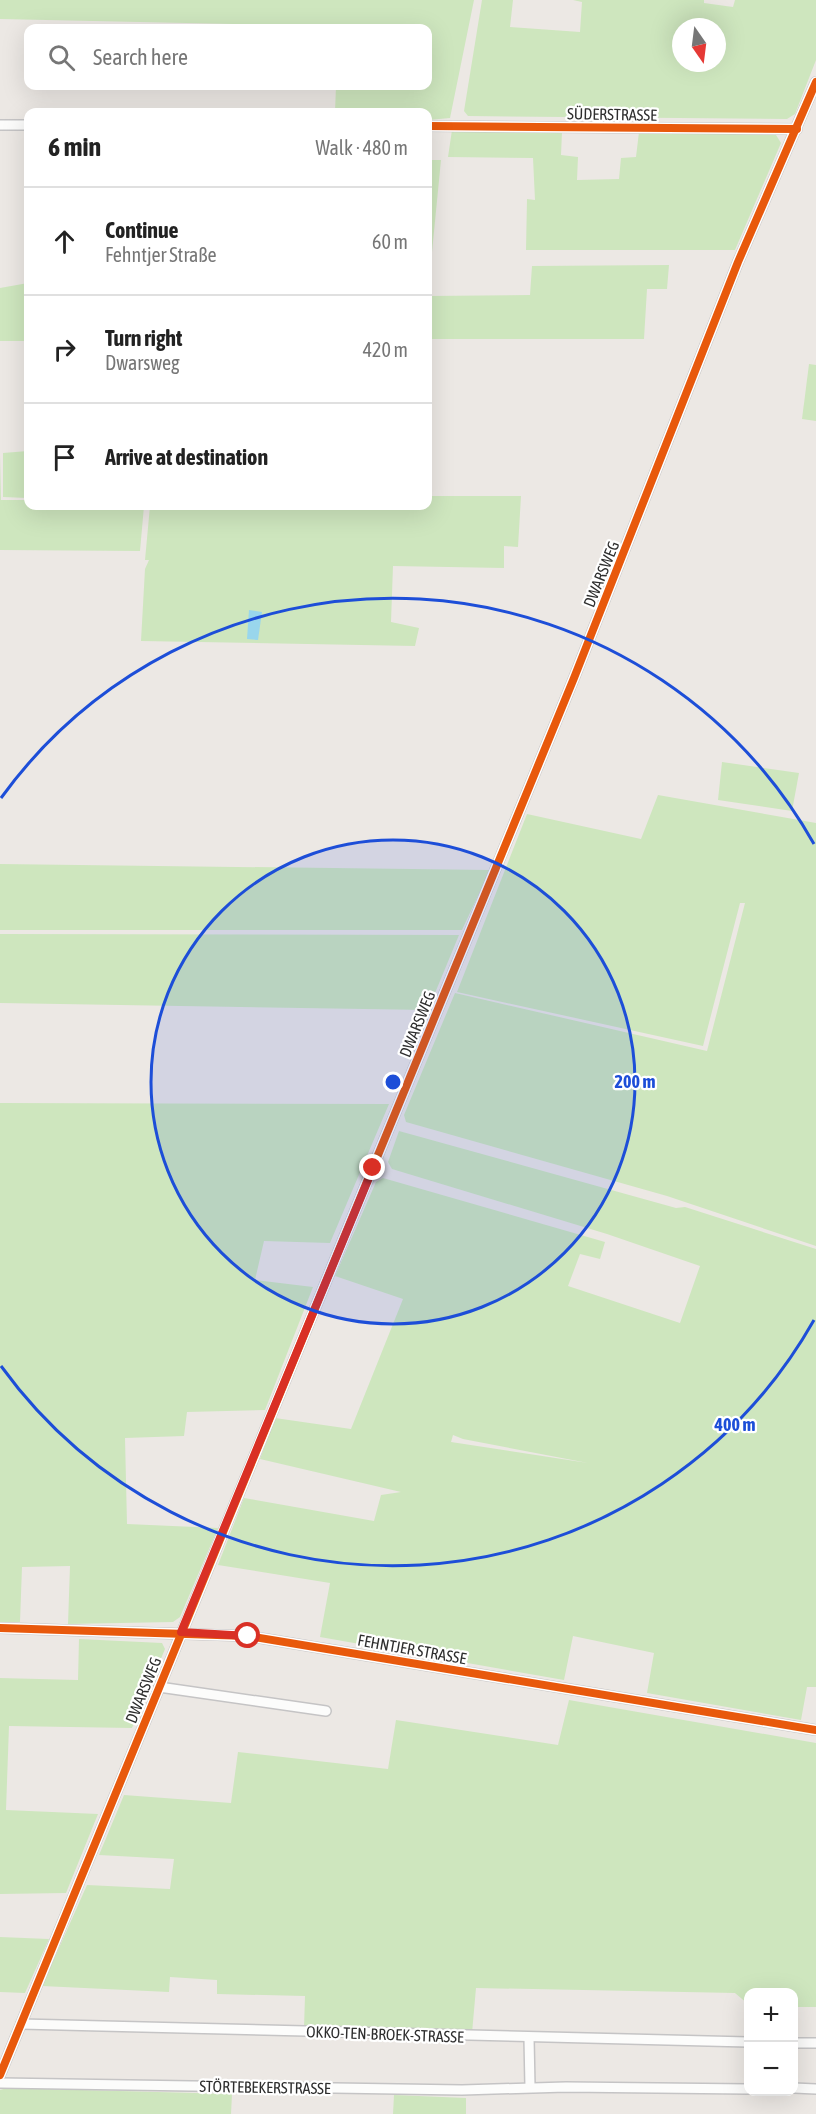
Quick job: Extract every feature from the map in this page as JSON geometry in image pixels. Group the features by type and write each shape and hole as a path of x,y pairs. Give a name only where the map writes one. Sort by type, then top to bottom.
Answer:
{"street":[{"name":"DWARSWEG","path":"0,2075 574,678 738,262 816,82"},
{"path":"0,125 24,125"},
{"name":"SÜDERSTRASSE","path":"432,126 797,129"},
{"name":"FEHNTJER STRASSE","path":"0,1629 181,1632 273,1639 816,1730"},
{"name":"DWARSWEG","path":"159,1687 326,1711"},
{"name":"OKKO-TEN-BROEK-STRASSE","path":"21,2024 744,2042"},
{"path":"529,2038 530,2087"},
{"path":"798,2043 816,2043"},
{"name":"STÖRTEBEKERSTRASSE","path":"0,2083 462,2090 530,2087 744,2089"},
{"path":"798,2088 816,2089"}],"green space":[{"path":"0,0 474,0 450,118 432,120 432,108 335,108 336,90 432,90 432,24 238,24 0,19"},
{"path":"482,0 513,0 510,27 580,32 582,2 573,0 704,0 704,3 733,7 735,0 816,0 816,60 795,114 787,119 468,116 464,111"},
{"path":"452,130 562,132 561,155 578,157 577,180 619,179 621,158 636,157 639,132 776,135 781,143 735,250 526,250 527,199 535,200 533,158 448,157"},
{"path":"432,160 441,160 432,252"},
{"path":"669,265 667,289 647,289 644,339 432,339 432,296 530,295 532,266"},
{"path":"24,284 24,341 0,341 0,288"},
{"path":"809,364 816,365 816,421 802,419"},
{"path":"24,451 24,498 3,497 3,453"},
{"path":"0,455 1,500 24,500 24,510 144,510 140,551 0,550"},
{"path":"432,496 521,496 518,547 504,546 504,568 393,566 391,622 419,628 415,646 141,641 145,569 149,560 145,560 150,510 432,510"},
{"path":"722,762 799,773 792,811 718,800"},
{"path":"658,795 816,823 816,1246 667,1196 406,1122 404,1115 455,993 707,1051 745,903 740,903 703,1046 457,992 527,814 641,839"},
{"path":"0,864 490,870 462,930 0,930"},
{"path":"0,934 459,935 428,1010 0,1003"},
{"path":"0,1103 389,1104 330,1243 264,1241 255,1280 313,1287 265,1410 187,1412 184,1436 125,1438 127,1524 218,1528 180,1617 173,1622 68,1624 70,1566 22,1567 20,1622 0,1622"},
{"path":"399,1131 676,1208 685,1207 816,1249 816,1687 807,1687 801,1720 647,1693 654,1653 573,1636 564,1680 320,1637 330,1583 218,1565 244,1498 374,1521 381,1495 401,1492 260,1459 275,1418 351,1429 403,1299 335,1276 376,1182 383,1178 605,1242 600,1259 580,1254 568,1286 680,1323 700,1266 607,1234 392,1169 388,1162","holes":["453,1435 463,1439 588,1463 451,1442"]},
{"path":"79,1639 162,1643 165,1649 132,1728 9,1726 6,1810 98,1814 66,1893 0,1894 0,1678 78,1680"},
{"path":"569,1700 816,1743 816,2007 798,2007 798,1988 744,1988 744,2001 735,1993 476,1988 472,2033 304,2028 305,1996 217,1994 217,1980 170,1977 169,1992 42,1986 87,1885 170,1889 174,1859 99,1855 124,1795 231,1803 238,1752 388,1769 396,1720 558,1745"},
{"path":"0,1937 49,1939 25,1993 0,1992"},
{"path":"7,2088 232,2094 231,2114 0,2114 0,2090"},
{"path":"394,2095 466,2098 466,2114 393,2114"}],"water":[{"path":"249,610 262,612 258,640 247,639"}],"cycle path":[{"path":"0,2075 574,678 738,262 816,82"},
{"path":"432,126 797,129"},
{"path":"0,1628 248,1636 816,1730"}],"route":[{"path":"248,1636 181,1632 373,1168"}]}
